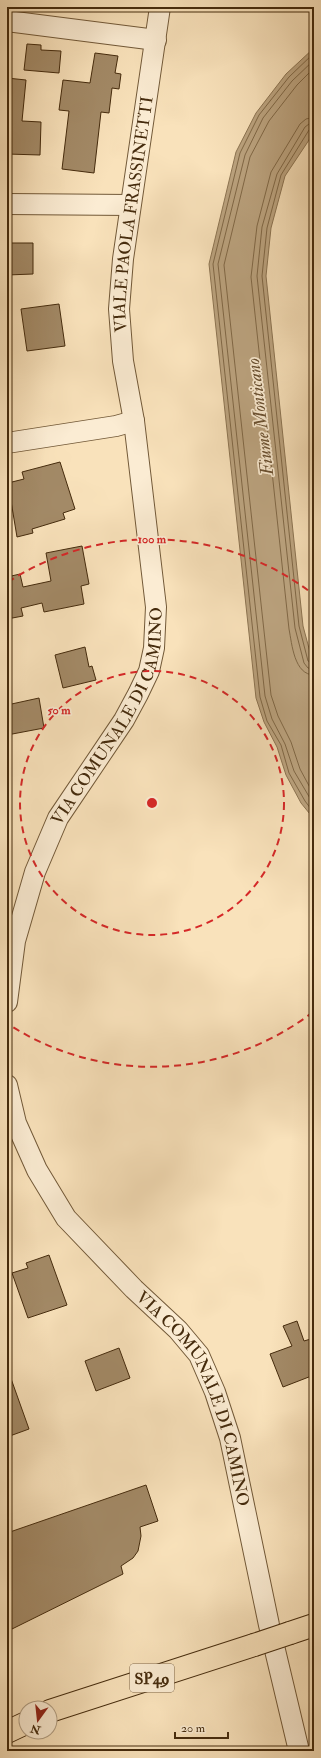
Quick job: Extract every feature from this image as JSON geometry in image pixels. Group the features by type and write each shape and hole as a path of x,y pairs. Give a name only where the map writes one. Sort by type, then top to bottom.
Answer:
{"main road":[{"name":"SP49","path":"58,1708 314,1625"},
{"path":"7,1732 18,1727"}],"street":[{"name":"VIALE PAOLA FRASSINETTI","path":"134,422 123,361 119,308 123,259 130,205 160,7"},
{"path":"7,21 156,40"},
{"path":"7,204 130,205"},
{"path":"7,443 134,422"},
{"name":"VIA COMUNALE DI CAMINO","path":"7,1002 15,941 38,865 58,818 124,720 149,671 154,648 156,607 134,422"},
{"name":"VIA COMUNALE DI CAMINO","path":"7,1085 16,1123 37,1170 66,1218 134,1288 178,1330 199,1355 215,1392 230,1438 268,1625 299,1751"}],"water":[{"name":"Fiume Monticano","path":"314,48 314,128 309,140 285,176 271,228 266,276 303,626 314,667 314,819 301,803 286,775 277,747 264,722 256,698 209,264 236,152 256,113 286,74"}],"building":[{"path":"27,44 41,45 41,50 61,51 59,73 24,70"},
{"path":"95,53 118,56 115,73 121,74 119,89 112,88 109,113 101,112 94,173 62,169 69,111 59,110 63,80 90,83"},
{"path":"7,78 26,80 22,121 41,122 40,155 7,154"},
{"path":"7,243 33,243 33,274 7,275"},
{"path":"59,304 65,346 27,351 21,309"},
{"path":"60,462 75,509 63,513 65,519 32,529 33,533 17,537 8,483 24,479 22,472"},
{"path":"82,546 89,584 81,586 84,604 44,612 42,603 21,608 23,616 7,619 7,577 20,574 23,587 51,581 46,553"},
{"path":"85,647 89,667 92,666 96,680 63,688 55,655"},
{"path":"39,698 44,728 7,735 7,705"},
{"path":"49,1255 67,1305 28,1318 12,1273 28,1268 26,1263"},
{"path":"297,1321 304,1341 314,1338 314,1375 283,1387 270,1354 292,1346 283,1326"},
{"path":"119,1348 130,1378 96,1391 85,1361"},
{"path":"9,1373 29,1429 7,1437 7,1374"},
{"path":"146,1485 158,1521 140,1527 141,1536 138,1551 133,1558 121,1566 123,1574 12,1629 7,1612 7,1533"}]}
